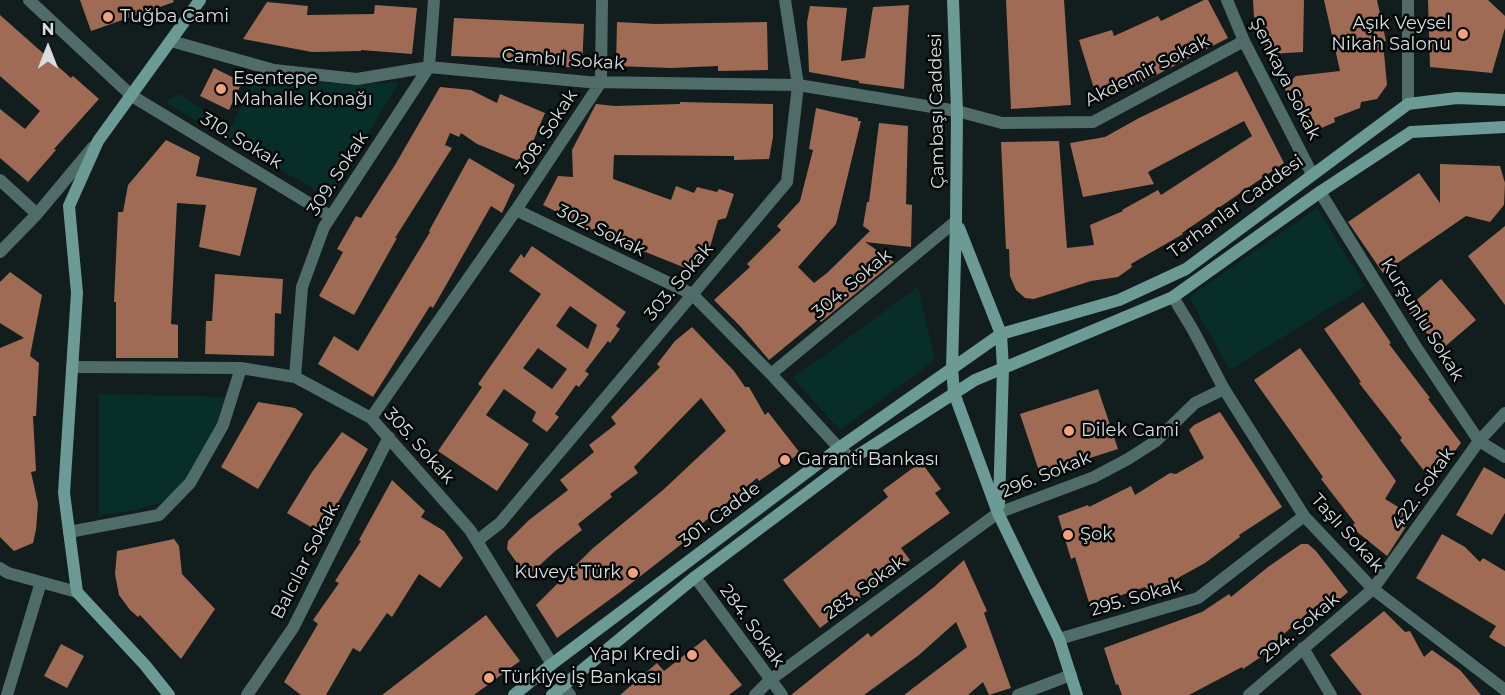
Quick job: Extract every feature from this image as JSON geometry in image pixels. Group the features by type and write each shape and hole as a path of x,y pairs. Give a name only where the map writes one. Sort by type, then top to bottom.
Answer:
{"main road":[{"path":"169,695 145,665 76,592 64,493 77,292 69,206 98,141 200,0"},
{"name":"Çambaşı Caddesi","path":"953,0 957,111 952,368 954,393 998,513 1059,639 1077,695"},
{"name":"Tarhanlar Caddesi","path":"952,368 1001,334 1119,300 1186,269 1408,104 1457,98 1505,100"},
{"name":"Tarhanlar Caddesi","path":"954,393 975,380 1173,297 1320,192 1411,132 1505,127"},
{"name":"Çambaşı Caddesi","path":"956,221 1001,334 1003,368 998,513"},
{"name":"301. Cadde","path":"514,695 839,448 952,368"},
{"name":"301. Cadde","path":"552,695 566,691 695,577 852,459 954,393"}],"street":[{"name":"310. Sokak","path":"29,0 132,96 330,216"},
{"name":"309. Sokak","path":"295,377 302,287 324,227 429,67 434,0"},
{"name":"308. Sokak","path":"516,210 601,82 602,0"},
{"name":"303. Sokak","path":"477,541 500,523 787,182 798,85 785,0"},
{"name":"Şenkaya Sokak","path":"1227,0 1244,41 1312,174"},
{"path":"1408,0 1408,104"},
{"name":"Cambıl Sokak","path":"171,40 274,70 357,79 429,67 601,82 798,85 957,111"},
{"name":"Akdemir Sokak","path":"957,111 1002,123 1093,122 1244,41"},
{"path":"0,252 36,214 98,141"},
{"path":"0,180 36,214"},
{"name":"Kurşunlu Sokak","path":"1320,192 1416,347 1479,441 1505,457"},
{"path":"371,418 516,210"},
{"name":"302. Sokak","path":"516,210 692,294 852,459"},
{"name":"304. Sokak","path":"771,375 956,221"},
{"name":"Taşlı Sokak","path":"1173,297 1224,389 1304,516 1373,589 1505,690"},
{"name":"305. Sokak","path":"72,367 241,368 295,377 371,418 477,541 552,664"},
{"path":"69,532 159,515 190,483 223,425 241,368"},
{"name":"296. Sokak","path":"998,513 1094,477 1128,459 1156,441 1195,403 1224,389"},
{"name":"422. Sokak","path":"1373,589 1479,441 1505,413"},
{"name":"Balcılar Sokak.","path":"247,695 293,628 389,437"},
{"name":"283. Sokak","path":"754,695 770,680 998,513"},
{"name":"295. Sokak","path":"1059,639 1198,598 1304,516"},
{"path":"0,568 8,573 76,592"},
{"name":"284. Sokak","path":"695,577 782,695"},
{"path":"7,695 41,582"},
{"name":"294. Sokak","path":"1249,695 1373,589"},
{"path":"1303,648 1331,695"},
{"path":"1018,695 1071,675"}],"green space":[{"path":"257,74 302,81 361,85 399,82 329,198 165,102 179,94 231,127"},
{"path":"1317,208 1365,286 1230,370 1189,297"},
{"path":"918,287 935,360 840,430 793,378"},
{"path":"99,394 228,397 205,456 184,495 134,511 99,515"}],"building":[{"name":"Tuğba Cami","path":"80,0 173,0 174,2 91,31"},
{"path":"1006,0 1064,0 1071,105 1011,109"},
{"path":"1208,0 1228,38 1143,82 1142,80 1096,95 1079,40 1112,30 1114,36 1158,16 1161,21"},
{"path":"1253,0 1304,0 1303,52 1270,54 1260,36 1259,19 1254,17"},
{"path":"1324,0 1377,0 1386,41 1383,42 1387,85 1377,99 1361,102 1360,108 1334,118 1335,122 1306,135 1284,87 1296,76 1340,71"},
{"path":"1428,0 1488,0 1505,16 1505,28 1492,73 1430,67"},
{"path":"267,2 308,6 307,15 374,14 375,5 417,8 412,54 361,50 312,52 243,39"},
{"path":"909,5 904,89 859,83 859,81 809,72 807,22 810,6 847,8 841,61 865,58 873,7"},
{"path":"0,15 71,78 73,76 99,99 28,182 0,158 0,109 25,129 40,111 0,76"},
{"path":"454,18 584,24 582,68 533,65 533,59 451,56"},
{"path":"617,22 656,24 767,22 768,70 718,71 718,66 671,68 616,66"},
{"name":"Esentepe Mahalle Konağı","path":"214,68 242,82 229,110 200,96"},
{"path":"1237,71 1284,163 1183,234 1131,264 1132,267 1118,277 1091,281 1034,299 1025,298 1016,290 1010,276 1009,249 1006,249 1001,142 1059,141 1067,248 1094,245 1090,225 1123,211 1158,190 1161,195 1252,136 1244,121 1148,172 1154,184 1083,197 1070,143 1105,137"},
{"path":"440,87 471,90 497,103 500,94 545,113 524,163 477,144 461,133 459,137 450,133 445,145 452,148 395,238 397,238 354,315 319,296 343,252 337,249 356,216 361,218"},
{"path":"680,102 773,104 773,137 769,159 734,160 734,156 614,155 613,179 671,200 676,186 694,193 697,187 717,192 719,189 734,194 726,218 718,220 710,247 688,269 603,235 543,205 558,176 573,177 572,150 596,104 615,106 680,104"},
{"path":"816,108 858,118 858,121 861,121 836,224 798,267 814,283 870,231 863,226 867,202 869,202 879,123 908,126 906,204 912,205 911,247 865,242 894,262 821,322 819,319 769,360 714,300 750,267 747,264 781,230 777,226 800,201 813,150 809,149"},
{"path":"166,140 200,157 196,176 257,188 240,256 199,247 206,205 177,203 171,324 178,325 178,358 116,358 116,302 114,302 118,212 123,212 128,185"},
{"path":"469,158 515,185 502,213 491,206 433,308 430,306 373,397 318,364 334,336 358,351 430,232"},
{"path":"1440,164 1500,166 1505,183 1504,205 1490,222 1466,216 1383,273 1348,222 1419,173 1440,203"},
{"path":"1505,226 1505,305 1468,256"},
{"path":"532,246 626,312 616,326 620,329 585,371 589,374 579,387 576,385 555,414 559,417 547,432 532,421 536,412 504,389 486,415 529,444 497,491 438,451 482,387 478,384 541,294 509,271 521,254 524,258","holes":["570,306 597,325 588,349 556,326","538,348 567,369 552,389 523,368"]},
{"path":"10,272 42,295 30,356 39,363 36,416 33,416 36,471 31,472 38,504 36,530 33,543 14,551 0,537 0,348 24,338 0,323 0,282"},
{"path":"215,274 283,279 281,314 275,313 274,356 205,354 206,321 212,321"},
{"path":"1441,279 1476,320 1441,350 1406,309"},
{"path":"1363,302 1391,343 1389,344 1461,443 1432,481 1359,383 1361,382 1324,329"},
{"path":"692,327 734,371 745,387 749,387 765,415 768,412 800,453 759,481 757,478 681,541 683,543 557,638 536,605 592,549 663,490 726,431 701,398 634,467 638,473 610,494 612,497 578,524 582,530 527,577 507,549 508,541 529,520 568,490 560,480 594,452 589,445 616,424 611,417 660,367 657,364 675,341"},
{"path":"1300,348 1396,481 1385,499 1413,516 1387,556 1351,527 1355,523 1321,479 1323,477 1254,380"},
{"name":"Dilek Cami","path":"1098,389 1118,449 1040,474 1020,414"},
{"path":"258,402 295,408 303,414 258,489 221,467"},
{"path":"1220,412 1282,507 1239,535 1240,537 1205,563 1149,594 1145,587 1090,606 1075,557 1071,559 1058,516 1088,505 1089,507 1131,486 1135,495 1170,473 1176,474 1204,458 1189,430 1194,425"},
{"path":"342,432 368,449 321,533 287,513 312,472"},
{"path":"921,462 941,489 935,493 950,513 901,548 910,560 820,628 783,580 888,497 883,490"},
{"path":"1484,467 1505,479 1505,513 1492,535 1456,515"},
{"path":"392,480 425,511 421,517 444,531 463,558 440,588 419,574 392,617 387,613 360,652 353,648 326,695 301,695 284,682 318,624 313,620 339,583 335,581 361,541 359,540"},
{"path":"1442,534 1465,547 1480,562 1483,558 1505,571 1505,647 1489,637 1496,626 1416,578"},
{"path":"174,539 179,546 182,574 215,609 181,659 140,615 138,617 130,610 119,595 115,574 117,551"},
{"path":"1301,544 1308,544 1316,551 1348,592 1319,617 1313,608 1266,650 1268,652 1243,669 1242,667 1189,695 1122,695 1118,684 1116,685 1104,648 1202,612 1229,594 1231,597"},
{"path":"964,560 987,611 984,613 1011,688 989,695 983,682 968,695 904,695 967,647 956,622 919,655 864,695 791,695 868,633 871,637"},
{"path":"1384,611 1405,632 1410,631 1424,657 1432,650 1460,670 1481,695 1362,695 1330,655"},
{"path":"486,615 520,661 474,695 382,695"},
{"path":"705,639 742,685 729,695 620,695 657,663 664,671"},
{"path":"61,644 84,656 67,688 44,676"}],"place":[{"name":"Tuğba Cami","path":"108,17"},
{"name":"Aşık Veysel Nikah Salonu","path":"1463,34"},
{"name":"Esentepe Mahalle Konağı","path":"221,89"},
{"name":"Dilek Cami","path":"1069,431"},
{"name":"Garanti Bankası","path":"785,460"},
{"name":"Şok","path":"1068,535"},
{"name":"Kuveyt Türk","path":"633,573"},
{"name":"Yapı Kredi","path":"692,655"},
{"name":"Türkiye İş Bankası","path":"489,678"}]}
